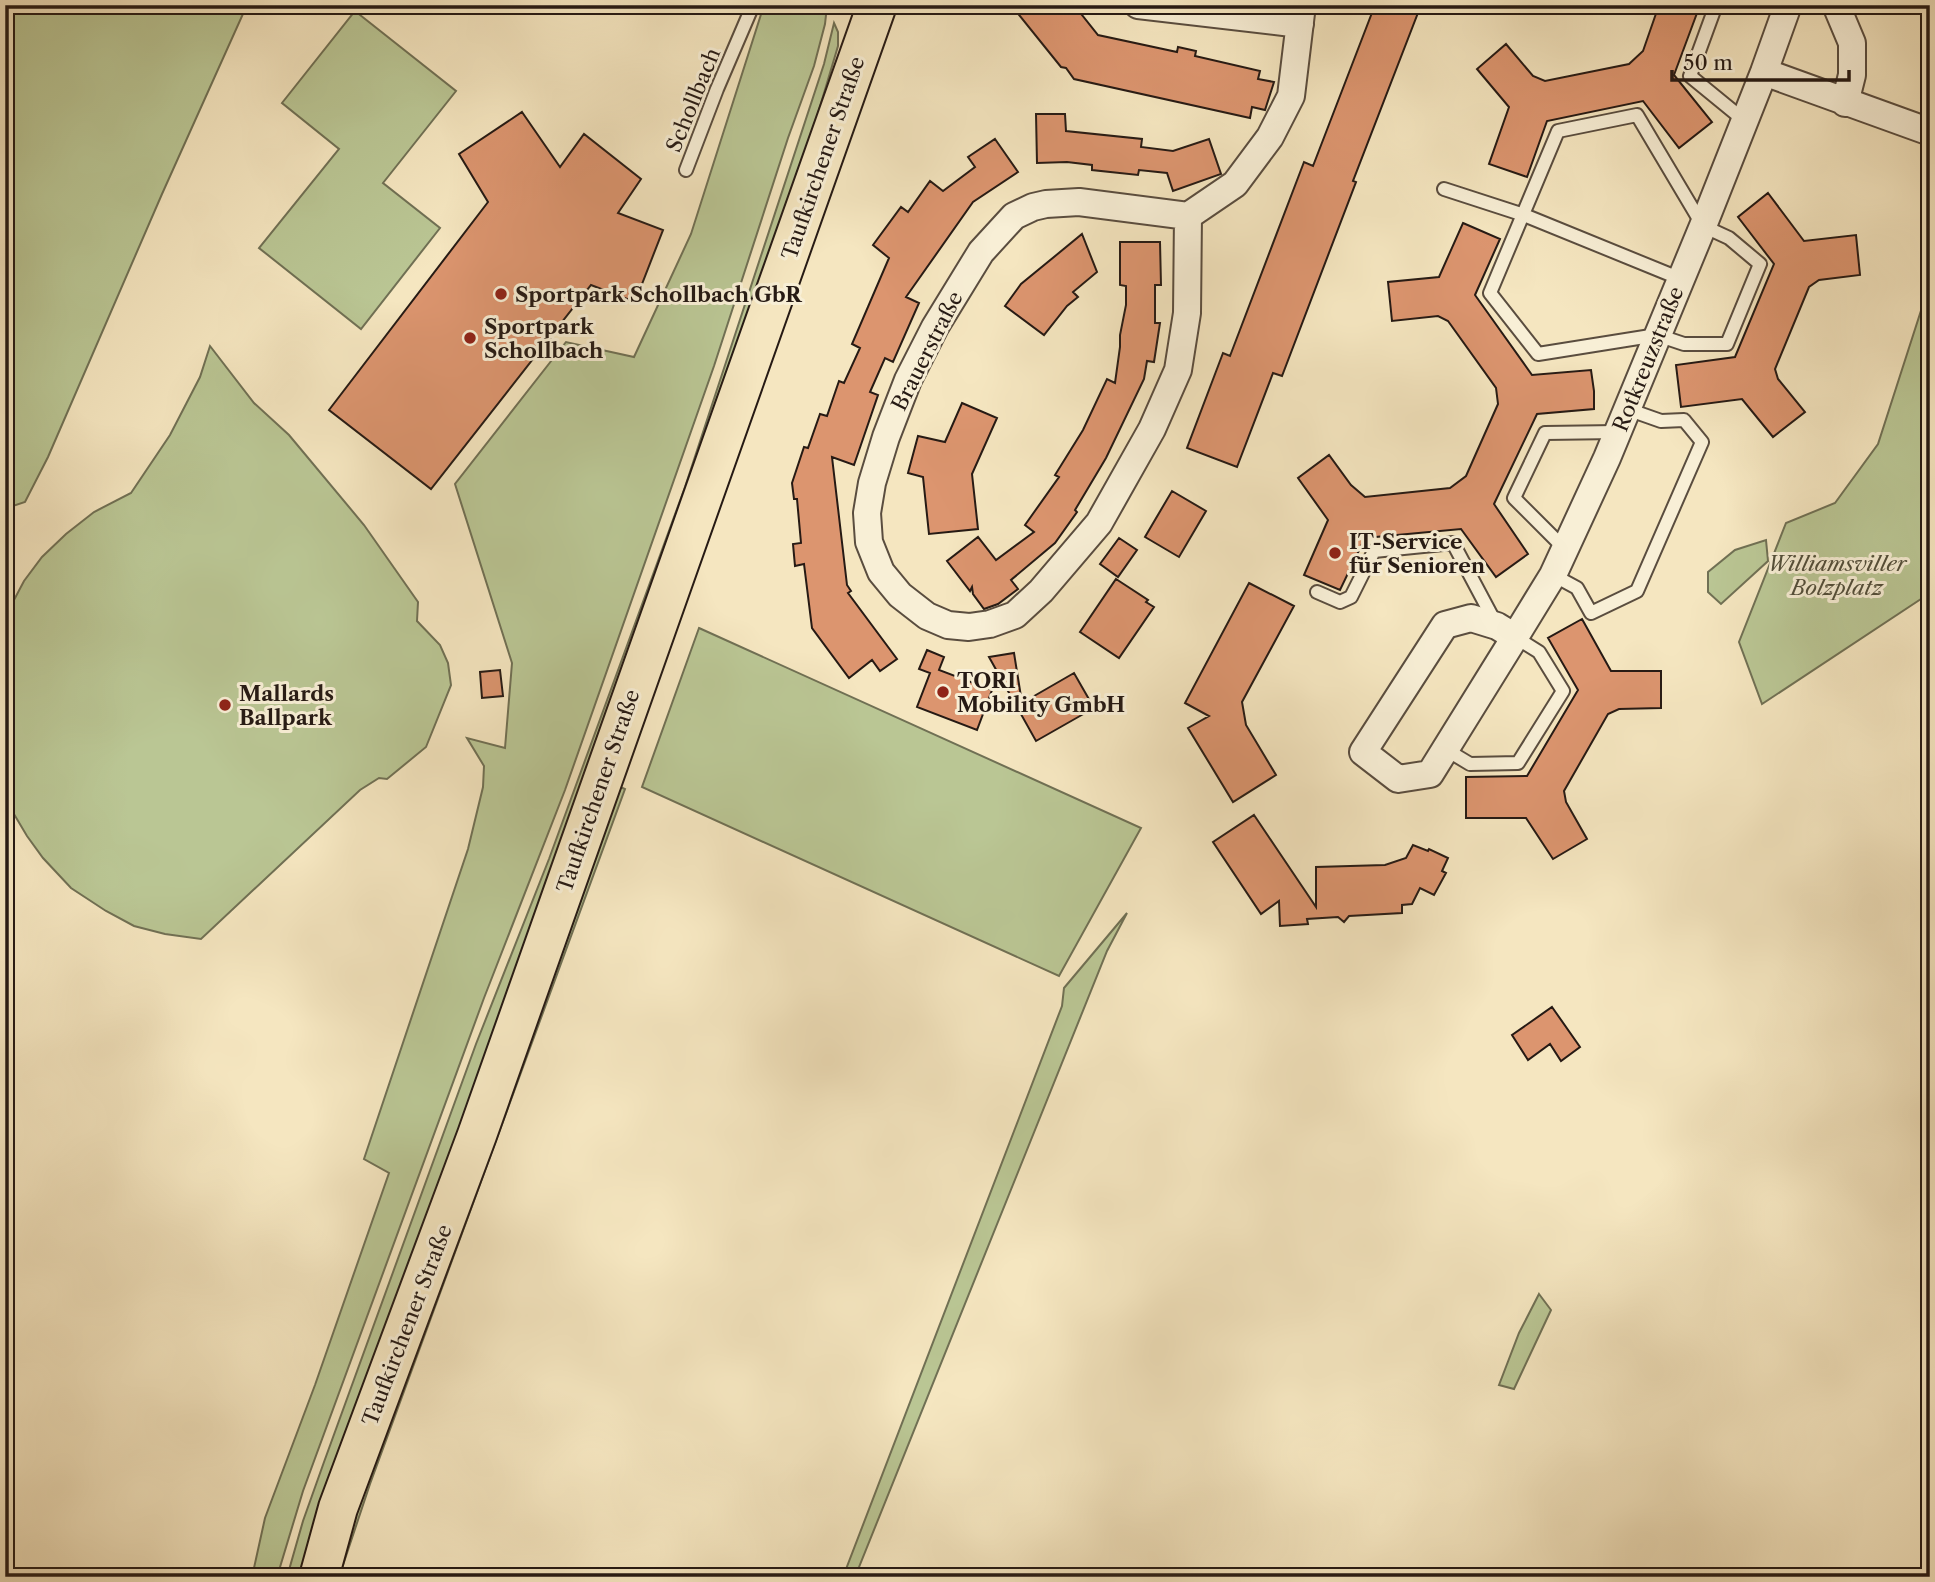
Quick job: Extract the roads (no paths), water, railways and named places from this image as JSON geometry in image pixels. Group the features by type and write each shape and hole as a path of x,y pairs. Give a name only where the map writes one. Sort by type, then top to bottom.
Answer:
{"main road":[{"name":"Taufkirchener Straße","path":"319,1577 338,1508 473,1148 877,5"}],"street":[{"path":"1138,5 1301,15 1291,96 1270,137 1235,184 1188,216"},
{"name":"Rotkreuzstraße","path":"1506,631 1471,618 1445,625 1363,752 1398,779 1430,774 1506,631 1553,575 1622,421 1703,226 1788,5"},
{"path":"1836,5 1852,43 1852,75 1845,103"},
{"path":"1764,72 1930,132"},
{"name":"Brauerstraße","path":"1079,202 1188,216 1187,313 1178,370 1152,429 1099,523 1041,591 1015,615 990,624 968,627 948,625 927,616 900,595 881,572 869,542 867,513 872,483 886,437 908,380 981,252 1014,216 1046,204 1079,202"}],"lane":[{"name":"Schollbach","path":"686,170 717,89 754,5"},
{"path":"1716,5 1690,76 1745,121"},
{"path":"1637,115 1703,226 1729,239 1760,264 1727,344 1684,344 1657,335 1538,354 1490,293 1558,131 1637,115"},
{"path":"1444,189 1524,215 1681,279"},
{"path":"1553,575 1577,588 1591,613 1637,591 1702,442 1684,420 1622,421 1545,433 1514,498 1565,549"},
{"path":"1317,592 1340,602 1351,597 1374,551 1452,543 1506,631 1539,652 1563,691 1518,763 1470,764 1445,749"}],"place":[{"name":"Sportpark Schollbach GbR","path":"501,294"},
{"name":"Sportpark Schollbach","path":"470,338"},
{"name":"IT-Service für Senioren","path":"1335,553"},
{"name":"TORI Mobility GmbH","path":"943,692"},
{"name":"Mallards Ballpark","path":"225,705"}],"park label":[{"name":"Williamsviller Bolzplatz","path":"1837,575"}]}
